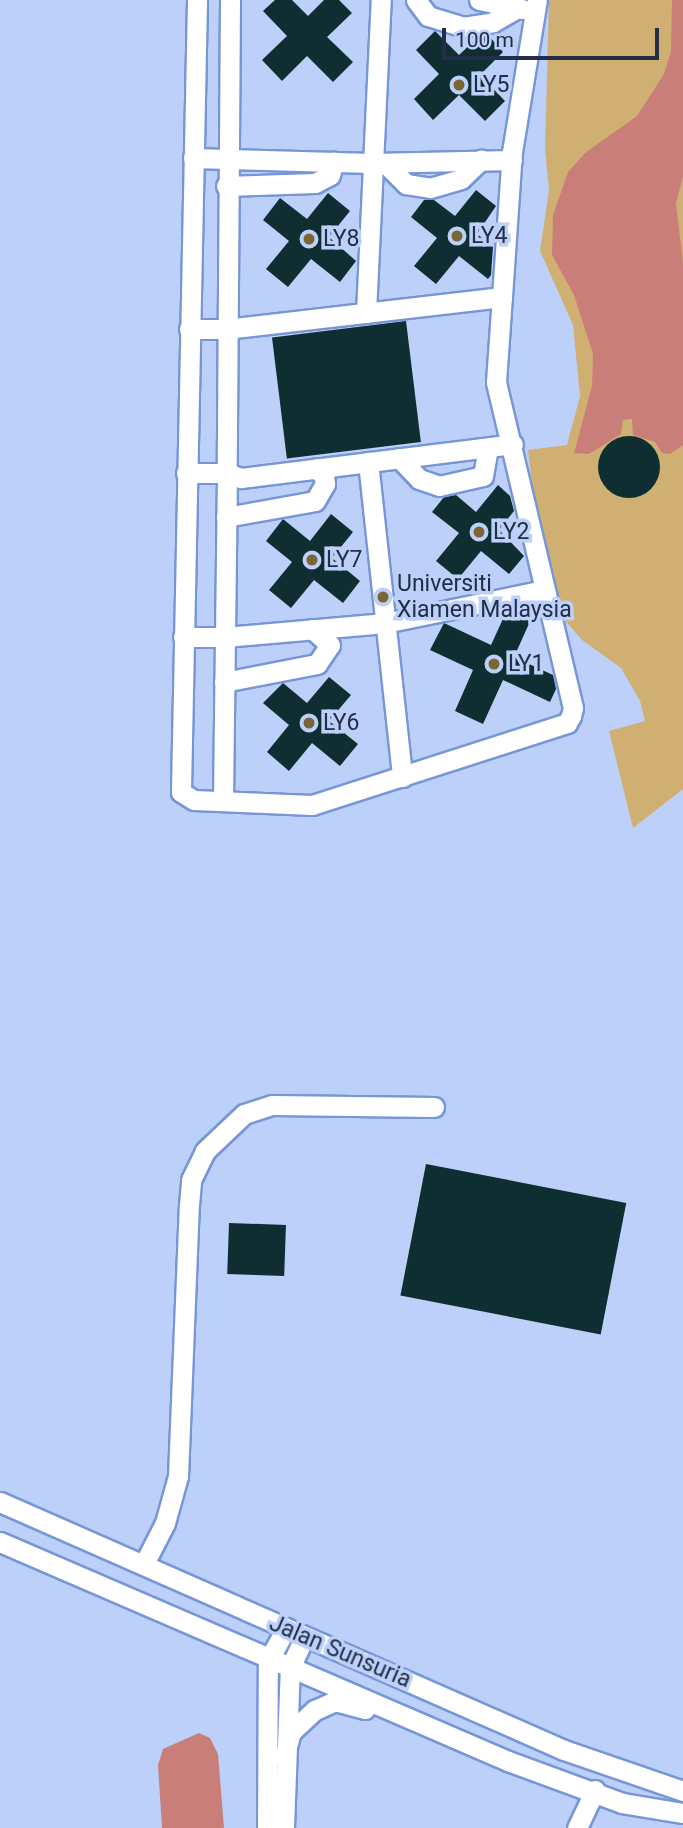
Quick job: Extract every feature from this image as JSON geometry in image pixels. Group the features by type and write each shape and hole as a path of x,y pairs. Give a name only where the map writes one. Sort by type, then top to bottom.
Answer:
{"street":[{"path":"197,0 181,792 194,800 312,805 567,723 573,708 544,590 513,444 496,382 512,160 529,6"},
{"path":"223,800 227,473 226,161 230,0"},
{"path":"366,313 378,163 381,0"},
{"path":"416,0 428,16 463,27 494,22 529,6"},
{"path":"479,0 529,6"},
{"path":"193,158 226,161 378,163 406,184 430,188 461,179 481,160 512,160"},
{"path":"226,186 315,183 330,176 334,162"},
{"path":"189,329 226,329 502,297"},
{"path":"186,473 227,473 241,478 513,444"},
{"path":"399,458 419,479 439,486 483,476 488,447"},
{"path":"368,462 402,777"},
{"path":"226,517 316,501 325,484 324,475 316,468"},
{"path":"183,637 225,637 385,623 544,590"},
{"path":"224,682 317,664 330,645 312,629"},
{"path":"144,1564 165,1523 178,1476 191,1180 205,1151 244,1114 272,1105 434,1107"},
{"name":"Jalan Sunsuria","path":"0,1502 144,1564 285,1630 585,1759 683,1791"},
{"name":"Jalan Sunsuria","path":"0,1542 268,1661 385,1705 508,1760 595,1790 622,1803 683,1813"},
{"path":"267,1828 268,1661 285,1630"},
{"path":"284,1828 284,1758 290,1668 304,1638"},
{"path":"284,1758 291,1732 315,1710 335,1701 508,1760"},
{"path":"577,1828 595,1790"}],"shaded area":[{"path":"549,0 683,0 683,789 633,828 609,731 645,721 640,701 621,668 582,640 562,617 537,523 528,450 567,445 580,396 573,325 540,251 549,190 545,149"},
{"path":"672,0 683,0 683,176 676,204 683,263 683,445 670,454 662,453 655,442 633,435 632,419 623,420 621,434 589,454 574,453 592,386 593,354 574,295 552,255 553,215 568,172 585,153 637,116 664,74 671,51"},
{"path":"199,1733 210,1738 218,1754 224,1828 162,1828 158,1765 163,1749"}],"building":[{"path":"275,0 292,0 308,16 324,0 339,0 352,13 327,37 353,62 333,82 307,56 282,81 262,60 287,36 263,11"},
{"name":"LY5","path":"435,31 459,55 478,37 488,35 503,52 480,75 505,101 485,121 459,95 433,120 414,99 439,74 416,50"},
{"name":"LY4","path":"476,190 496,206 477,234 493,247 491,275 488,279 459,256 436,284 414,266 437,238 411,217 424,200 434,200 455,216"},
{"name":"LY8","path":"328,193 350,211 329,237 356,261 340,282 311,259 288,287 266,269 289,241 263,220 280,198 307,219"},
{"path":"406,321 421,442 287,459 272,337"},
{"path":"623,436 635,436 651,445 658,455 658,479 651,489 635,498 623,498 612,493 603,484 598,473 598,461 603,450 612,441"},
{"name":"LY2","path":"498,485 510,496 514,511 499,530 524,556 509,574 481,551 458,579 436,561 459,533 432,512 444,497 456,495 476,512"},
{"name":"LY7","path":"331,514 353,532 332,558 360,581 343,603 314,580 291,608 269,590 292,562 266,541 283,519 310,541"},
{"name":"LY1","path":"514,609 532,617 514,657 553,675 556,689 550,702 503,680 483,724 455,711 473,670 430,650 444,623 491,645 507,610"},
{"name":"LY6","path":"329,677 351,695 329,721 358,744 340,766 312,743 289,771 267,752 289,725 263,703 283,683 307,703"},
{"path":"426,1164 626,1203 601,1334 400,1296"},
{"path":"229,1223 286,1225 284,1276 227,1274"}],"place":[{"name":"LY5","path":"459,85"},
{"name":"LY4","path":"457,236"},
{"name":"LY8","path":"309,239"},
{"name":"LY2","path":"479,532"},
{"name":"LY7","path":"312,560"},
{"name":"Universiti Xiamen Malaysia","path":"383,597"},
{"name":"LY1","path":"494,664"},
{"name":"LY6","path":"309,723"}]}
